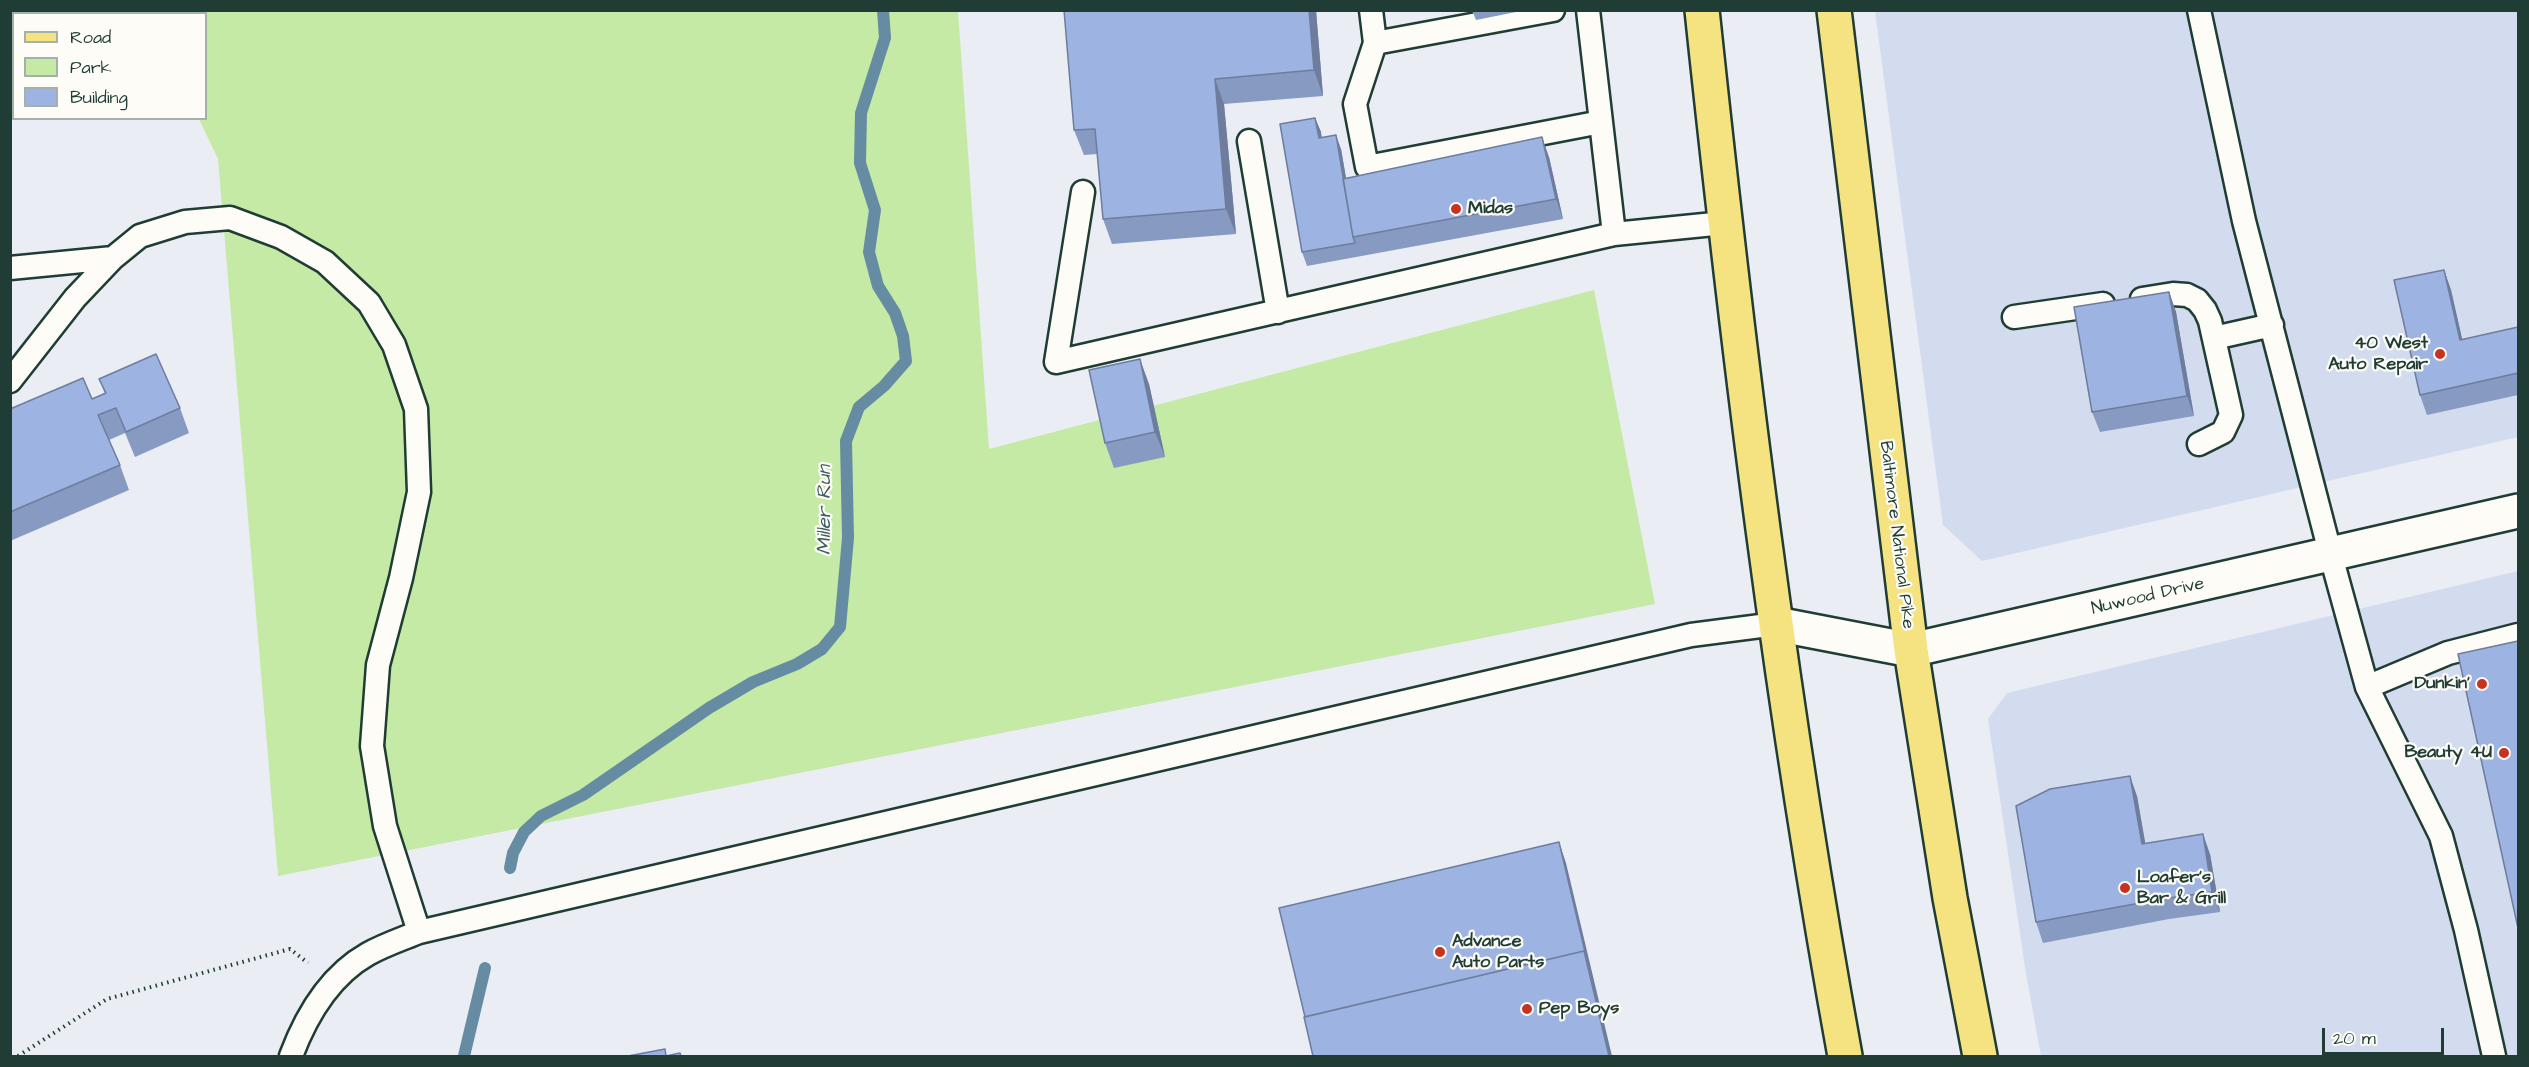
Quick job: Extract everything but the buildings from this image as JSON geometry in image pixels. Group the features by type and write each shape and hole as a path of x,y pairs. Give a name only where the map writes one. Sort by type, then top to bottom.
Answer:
{"main road":[{"path":"1701,10 1724,223 1776,624 1816,896 1842,1052"},
{"name":"Baltimore National Pike","path":"1834,10 1911,650 1950,898 1980,1056"}],"street":[{"name":"Nuwood Drive","path":"1776,624 1911,650 2331,556 2518,511"}],"lane":[{"path":"1371,10 1375,43 1355,104 1367,168 1601,122"},
{"path":"1375,43 1553,10"},
{"path":"1588,10 1614,234"},
{"path":"2199,10 2244,221 2367,687 2441,836 2466,930 2494,1056"},
{"path":"1249,141 1278,312"},
{"path":"1083,192 1056,362 1614,234 1724,223"},
{"path":"10,381 75,298 113,258 140,236 185,222 230,218 281,237 325,262 369,303 394,345 416,409 419,492 401,578 378,665 372,746 385,826 419,932"},
{"path":"10,268 113,258"},
{"path":"2014,317 2173,294 2187,295 2197,300 2205,310 2214,338 2231,415 2223,432 2199,444"},
{"path":"2214,338 2272,325"},
{"path":"291,1056 301,1030 332,982 367,955 419,932 1690,635 1776,624"},
{"path":"2367,687 2448,653 2518,635"}],"path":[{"path":"18,1056 107,999 290,949 332,982"}],"shaded area":[{"path":"1875,11 2518,11 2518,437 1982,561 1943,525"},
{"path":"2518,571 2518,1056 2041,1056 2026,974 1988,719 2007,693"}],"green space":[{"path":"958,11 989,449 1594,290 1655,604 278,876 218,159 199,120 207,120 207,12 148,12"}],"waterway":[{"name":"Miller Run","path":"510,868 513,853 524,832 541,816 583,795 709,708 753,682 797,664 822,649 840,627 848,538 846,441 859,407 884,386 906,361 903,336 895,313 878,286 869,252 875,210 860,163 861,113 885,38 883,10"},
{"name":"Miller Run","path":"464,1056 485,968"}],"place":[{"name":"Midas","path":"1456,209"},
{"name":"40 West Auto Repair","path":"2440,354"},
{"name":"Dunkin'","path":"2482,684"},
{"name":"Beauty 4U","path":"2504,753"},
{"name":"Loafer's Bar & Grill","path":"2125,888"},
{"name":"Advance Auto Parts","path":"1440,952"},
{"name":"Pep Boys","path":"1527,1009"}]}
